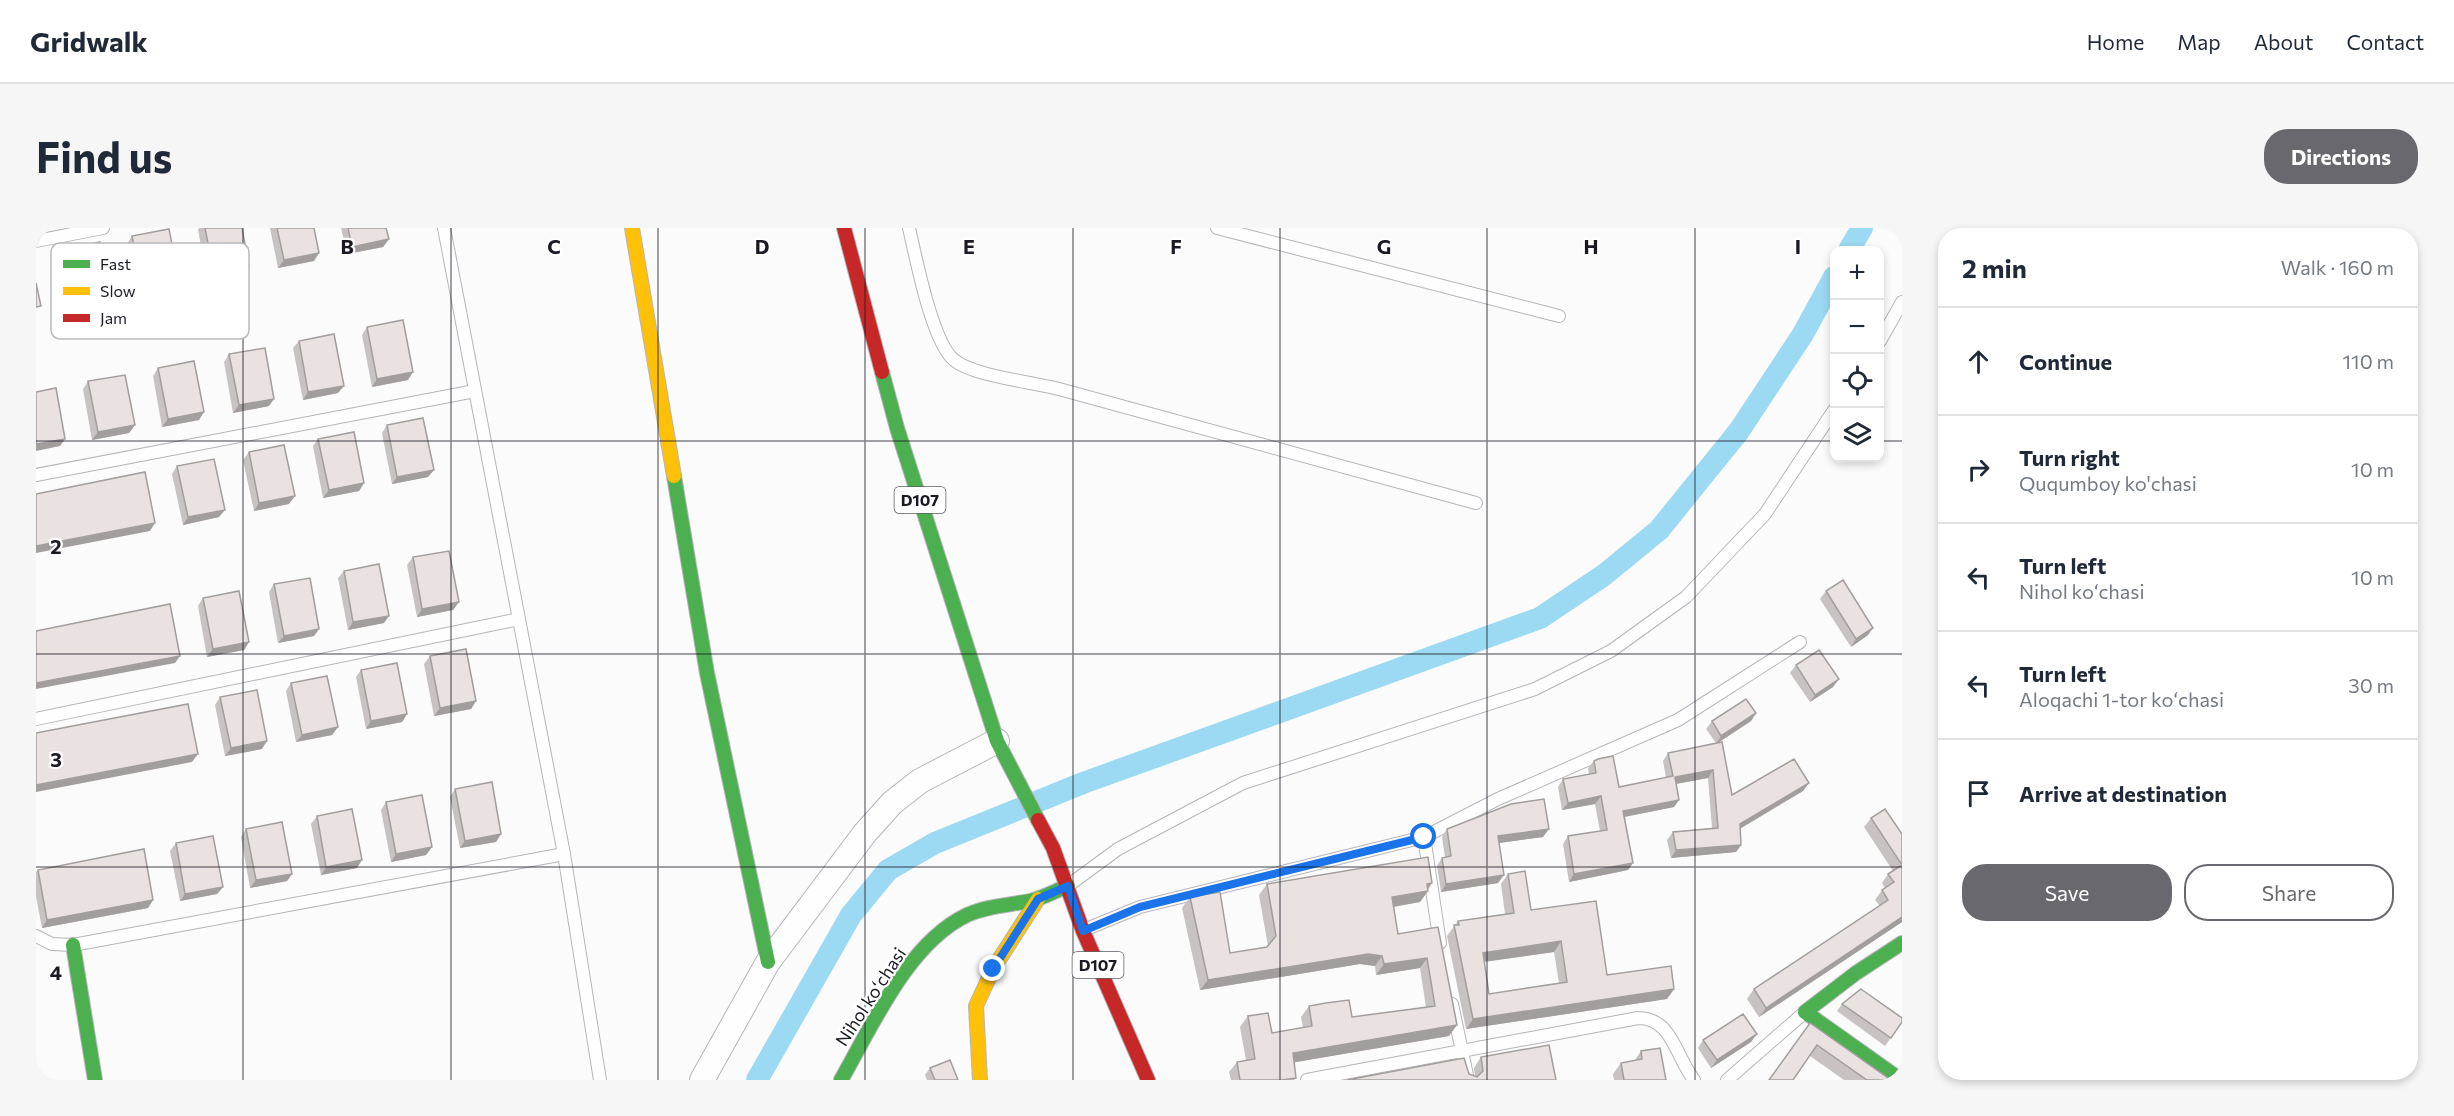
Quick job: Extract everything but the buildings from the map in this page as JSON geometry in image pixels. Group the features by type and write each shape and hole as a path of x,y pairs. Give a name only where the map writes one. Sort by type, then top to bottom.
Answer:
{"street":[{"path":"632,228 707,673 768,962"},
{"name":"D107","path":"844,228 897,428 997,741 1009,769 1053,848 1083,931 1148,1080"},
{"path":"702,1080 768,962 865,833 892,803 920,781 997,741"},
{"name":"Nihol koʻchasi","path":"841,1080 909,967 936,935 966,915 1003,904 1038,899 1068,886"},
{"path":"980,1080 976,1006 993,969 1038,899"},
{"path":"1901,1080 1805,1012 1856,973 1902,943"},
{"path":"73,945 95,1080"}],"lane":[{"path":"36,241 103,228"},
{"path":"444,228 564,854 600,1080"},
{"path":"909,228 928,305 944,348 954,360 972,369 1051,387 1476,503"},
{"path":"1217,228 1558,316"},
{"path":"1884,334 1902,302"},
{"path":"36,476 475,391"},
{"path":"1068,886 1118,849 1243,783 1535,688 1611,651 1686,597 1765,514 1830,416"},
{"path":"36,719 519,619"},
{"path":"1083,931 1140,907 1424,837 1498,799 1678,720 1800,642"},
{"path":"1424,837 1441,951"},
{"path":"36,936 52,944 73,945 564,854"},
{"path":"1451,996 1468,1080"},
{"path":"1727,1080 1805,1012"},
{"path":"1307,1080 1463,1053 1638,1018 1651,1018 1663,1025 1694,1080"}],"waterway":[{"path":"1851,246 1862,228"},
{"path":"757,1080 851,915 888,870 935,843 1083,783 1540,618 1604,575 1659,530 1739,431 1803,334 1830,284"}],"traffic: fast":[{"path":"882,372 897,428 997,741 1038,820"},
{"path":"674,476 707,673 768,962"},
{"path":"841,1080 879,1011 909,965 946,928 975,912 1035,900 1068,886"},
{"path":"1901,1080 1805,1012 1856,973 1902,943"},
{"path":"73,945 95,1080"}],"traffic: slow":[{"path":"632,228 674,476"},
{"path":"980,1080 976,1006 993,969 1038,899"}],"traffic: jam":[{"path":"844,228 882,372"},
{"path":"1038,820 1053,848 1083,931 1148,1080"}],"route":[{"path":"993,969 1038,899 1068,886 1083,931 1140,907 1424,837"}]}
